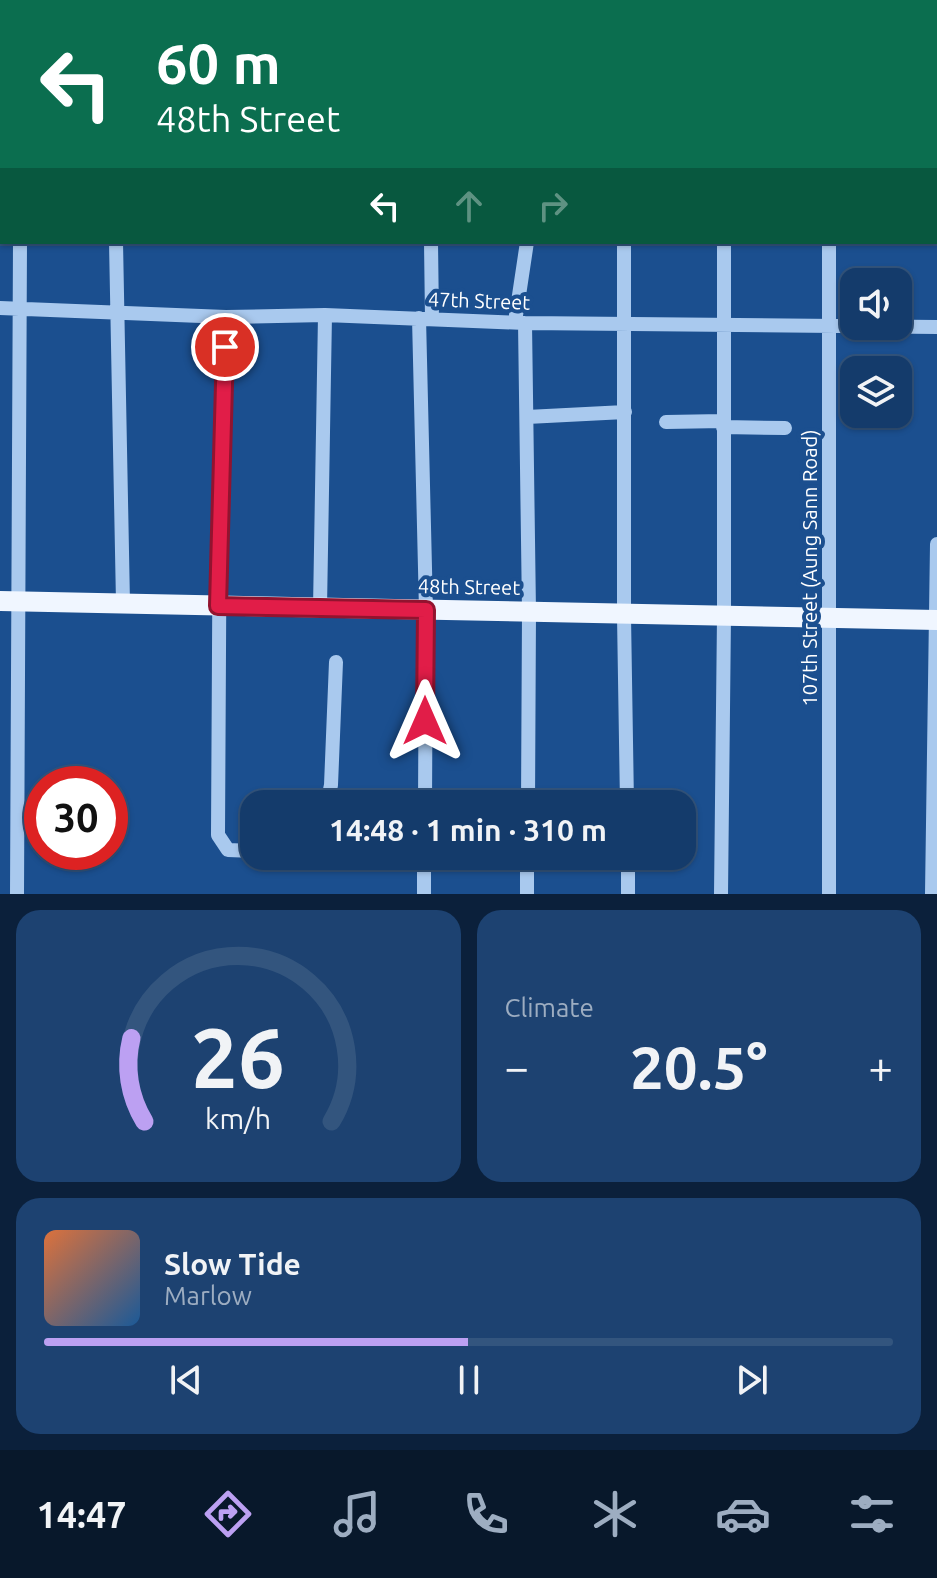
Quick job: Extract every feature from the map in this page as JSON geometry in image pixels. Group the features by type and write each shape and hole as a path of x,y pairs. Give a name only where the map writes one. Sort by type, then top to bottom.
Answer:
{"main road":[{"name":"48th Street","path":"10,601 624,616 937,620"}],"street":[{"path":"17,894 10,601 20,244"},
{"path":"116,244 123,603"},
{"path":"425,790 426,319 431,244"},
{"path":"527,244 520,323 527,417 528,790"},
{"path":"624,244 627,790"},
{"path":"721,894 724,244"},
{"name":"107th Street (Aung Sann Road)","path":"829,244 829,894"},
{"name":"47th Street","path":"0,308 226,317 325,315 520,323 937,327"},
{"path":"320,608 325,315"},
{"path":"226,317 220,467 218,835 228,850 240,850"},
{"path":"527,417 625,412"},
{"path":"666,422 785,428"},
{"path":"932,894 937,544"},
{"path":"330,790 336,662"},
{"path":"424,870 424,894"},
{"path":"527,870 527,894"},
{"path":"628,870 628,894"}],"route":[{"path":"225,347 218,606 426,610 425,721"}]}
